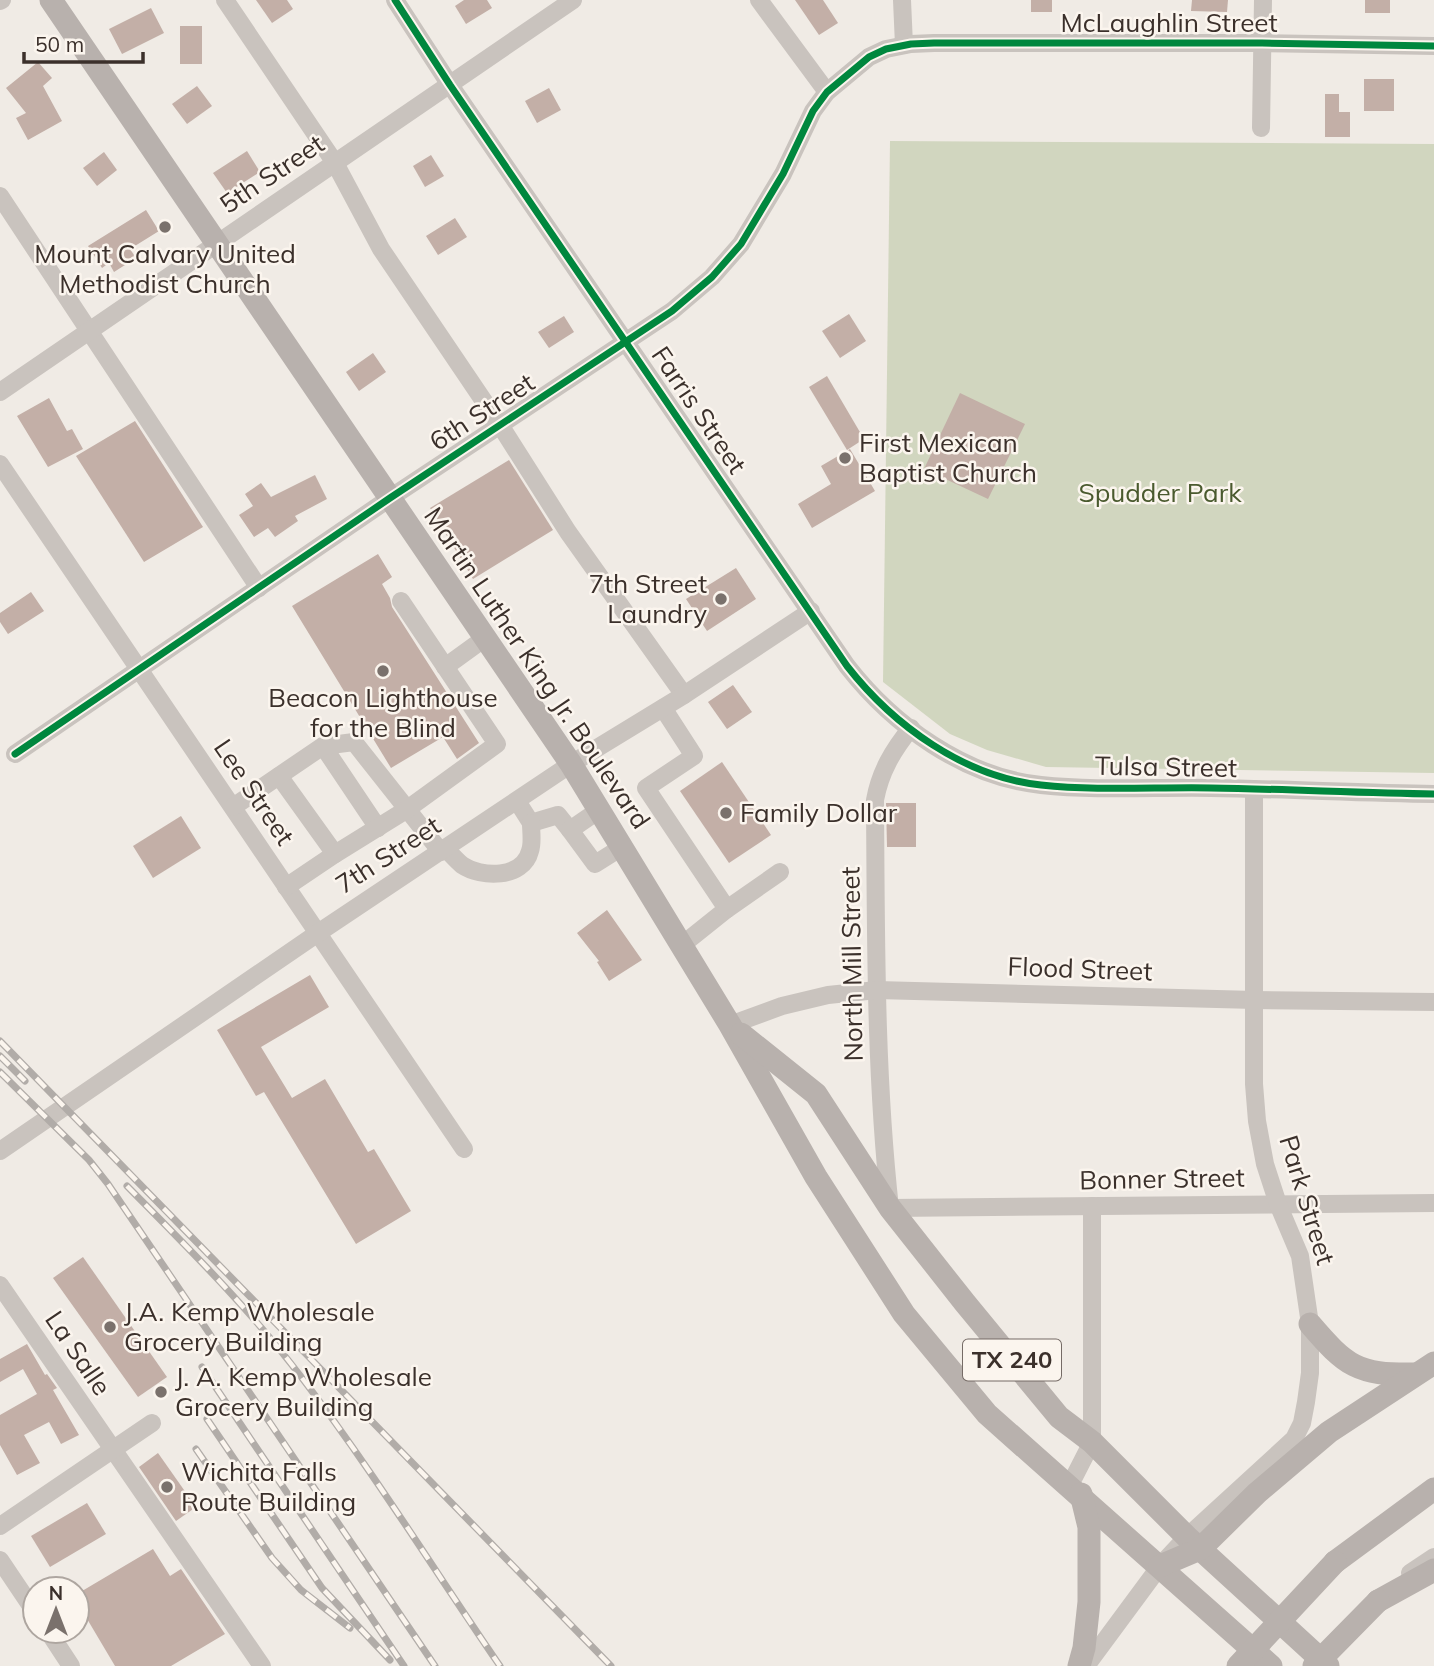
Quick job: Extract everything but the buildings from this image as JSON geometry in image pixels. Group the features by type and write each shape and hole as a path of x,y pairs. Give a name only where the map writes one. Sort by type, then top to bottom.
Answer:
{"main road":[{"name":"Martin Luther King Jr. Boulevard","path":"51,0 571,764 730,1025 816,1177 904,1314 987,1414 1076,1490 1271,1666"},
{"name":"Martin Luther King Jr. Boulevard","path":"730,1025 816,1094 890,1208 1059,1417 1092,1442 1194,1543 1328,1666"},
{"path":"1310,1324 1336,1354 1357,1367 1386,1374 1424,1368"},
{"path":"1160,1566 1194,1543 1329,1432 1424,1368"},
{"path":"1076,1490 1089,1527 1089,1602 1084,1648 1079,1666"},
{"path":"1238,1666 1335,1562 1430,1494"},
{"path":"1314,1666 1378,1601 1434,1570"}],"street":[{"path":"225,0 335,163 381,249 500,425 568,532 684,695"},
{"name":"Farris Street","path":"395,0 450,85 865,688 911,728"},
{"name":"5th Street","path":"0,392 572,0"},
{"path":"759,0 827,92"},
{"path":"902,0 904,45"},
{"path":"1261,128 1263,0"},
{"name":"McLaughlin Street","path":"904,45 1262,43 1434,46"},
{"name":"6th Street","path":"15,754 390,498 672,311 703,285 741,244 783,174 813,111 827,92 869,57 904,45"},
{"path":"0,196 259,588"},
{"name":"Lee Street","path":"0,464 464,1149"},
{"path":"286,887 406,810 497,744 401,601"},
{"name":"7th Street","path":"0,1151 571,764 684,695 811,611"},
{"path":"445,667 485,638"},
{"path":"663,708 694,756 646,788 727,909"},
{"name":"Tulsa Street","path":"911,728 951,755 977,768 1040,785 1434,794"},
{"name":"North Mill Street","path":"890,1208 884,1151 877,990 875,800 895,748 911,728"},
{"path":"233,807 323,746 354,742 406,810 443,850 463,866 483,873 507,873 522,865 530,852 531,823 517,802"},
{"path":"323,746 378,828"},
{"path":"279,776 335,854"},
{"name":"Park Street","path":"1194,1543 1294,1439 1302,1423 1310,1373 1310,1324 1300,1256 1265,1164 1256,1121 1254,789"},
{"path":"570,830 599,810"},
{"path":"531,823 558,815 595,864 622,847"},
{"path":"682,945 727,909 780,873"},
{"name":"Flood Street","path":"730,1025 782,1006 828,995 877,990 1434,1002"},
{"name":"Bonner Street","path":"890,1208 1434,1203"},
{"path":"1076,1490 1092,1442 1092,1206"},
{"name":"La Salle","path":"0,1285 262,1666"},
{"path":"0,1526 152,1423"},
{"path":"1378,1601 1408,1574 1434,1557"},
{"path":"0,1560 21,1591"},
{"path":"1086,1666 1160,1566"},
{"path":"57,1645 71,1666"}],"green space":[{"name":"Spudder Park","path":"890,141 1434,144 1434,773 1046,767 987,750 950,734 883,682"}],"railway":[{"path":"0,1041 611,1666"},
{"path":"0,1056 25,1081"},
{"path":"0,1072 89,1160 108,1184 435,1666"},
{"path":"127,1186 240,1303 282,1352 378,1485 500,1666"},
{"path":"202,1367 404,1666"},
{"path":"207,1419 322,1588 390,1660"},
{"path":"196,1449 272,1558 301,1590 350,1628"}],"cycle path":[{"path":"395,0 450,85 847,666 865,688 908,727 932,745 985,771 1012,780 1041,785 1434,794"},
{"path":"15,754 390,498 672,311 712,277 741,244 783,174 813,111 827,92 869,57 886,49 934,43 1434,46"}],"place":[{"name":"Mount Calvary United Methodist Church","path":"165,227"},
{"name":"First Mexican Baptist Church","path":"845,458"},
{"name":"7th Street Laundry","path":"721,599"},
{"name":"Beacon Lighthouse for the Blind","path":"383,671"},
{"name":"Family Dollar","path":"726,813"},
{"name":"J.A. Kemp Wholesale Grocery Building","path":"110,1327"},
{"name":"J. A. Kemp Wholesale Grocery Building","path":"161,1392"},
{"name":"Wichita Falls Route Building","path":"167,1487"}]}
